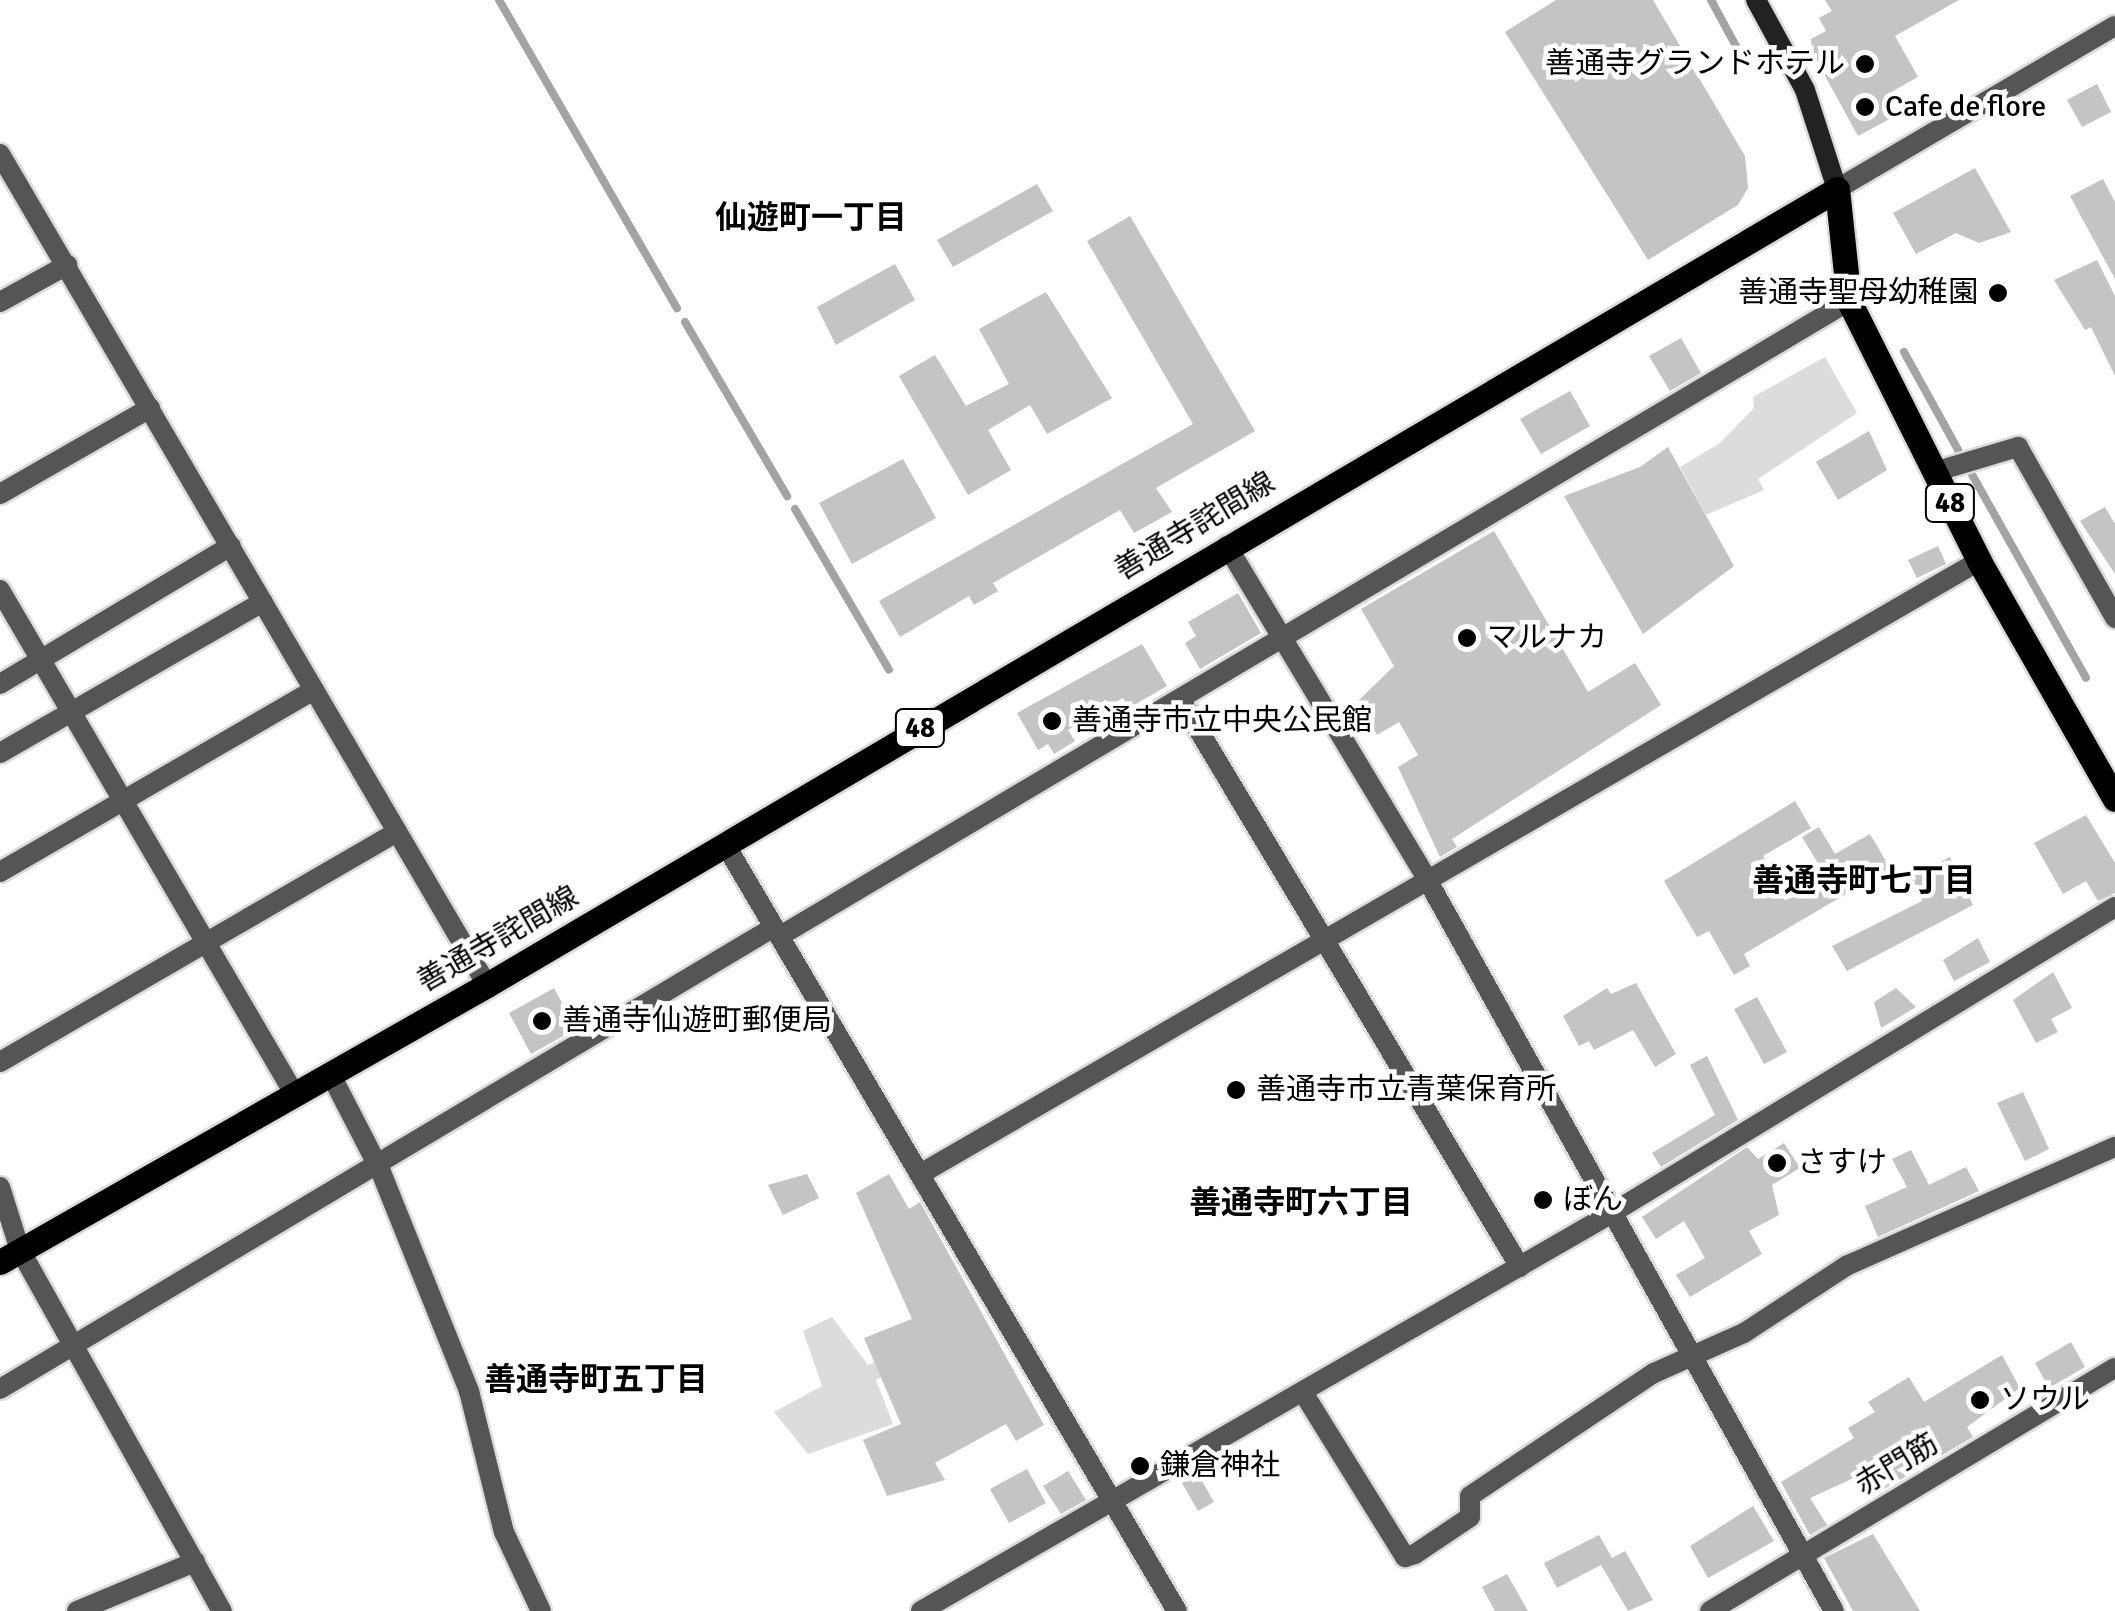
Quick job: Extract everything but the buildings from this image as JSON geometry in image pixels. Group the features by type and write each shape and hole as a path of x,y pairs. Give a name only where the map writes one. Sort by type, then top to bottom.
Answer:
{"main road":[{"path":"1756,0 1805,90 1837,189"},
{"name":"48","path":"1837,189 1849,301 1980,561 2115,799"},
{"name":"善通寺詫間線","path":"10,1256 487,985 1837,189"}],"street":[{"path":"1837,189 2115,26"},
{"path":"0,154 487,985"},
{"path":"0,302 66,265"},
{"path":"0,1388 1180,699 1280,634 1849,301"},
{"path":"0,494 150,408"},
{"path":"1934,472 2018,447 2115,618"},
{"path":"0,684 231,546"},
{"path":"1227,546 1428,881 1834,1611"},
{"path":"922,1173 1980,561"},
{"path":"0,590 295,1095"},
{"path":"0,754 263,602"},
{"path":"0,872 314,690"},
{"path":"1180,699 1320,943 1520,1267"},
{"path":"0,1062 398,832"},
{"path":"725,844 1177,1611"},
{"path":"921,1611 1115,1506 1612,1213 2115,908"},
{"path":"332,1075 378,1166 470,1391 504,1532 541,1611"},
{"path":"1304,1394 1405,1557 1470,1517 1470,1496 1691,1354 1744,1333 1846,1266 2115,1146"},
{"path":"0,1187 10,1256 74,1346 222,1611"},
{"name":"赤門筋","path":"1710,1611 2115,1368"},
{"path":"76,1611 195,1562"}],"shaded area":[{"path":"1825,357 1857,413 1758,479 1764,490 1706,515 1680,467 1720,443 1754,408 1753,397"},
{"path":"832,1317 868,1365 919,1343 905,1365 876,1380 893,1424 808,1454 774,1412 822,1386 803,1331"}],"waterway":[{"path":"499,0 677,308"},
{"path":"1711,0 1742,57"},
{"path":"685,322 787,496"},
{"path":"1904,352 1958,450"},
{"path":"1970,471 2086,678"},
{"path":"795,509 889,670"}],"place":[{"name":"善通寺グランドホテル","path":"1865,64"},
{"name":"Cafe de flore","path":"1865,107"},
{"name":"善通寺聖母幼稚園","path":"1998,293"},
{"name":"マルナカ","path":"1467,638"},
{"name":"善通寺市立中央公民館","path":"1052,721"},
{"name":"善通寺仙遊町郵便局","path":"542,1021"},
{"name":"善通寺市立青葉保育所","path":"1236,1090"},
{"name":"さすけ","path":"1777,1163"},
{"name":"ぼん","path":"1543,1200"},
{"name":"ソウル","path":"1980,1400"},
{"name":"鎌倉神社","path":"1140,1466"}],"district":[{"name":"仙遊町一丁目","path":"811,218"},
{"name":"善通寺町七丁目","path":"1864,881"},
{"name":"善通寺町六丁目","path":"1301,1203"},
{"name":"善通寺町五丁目","path":"596,1380"}]}
